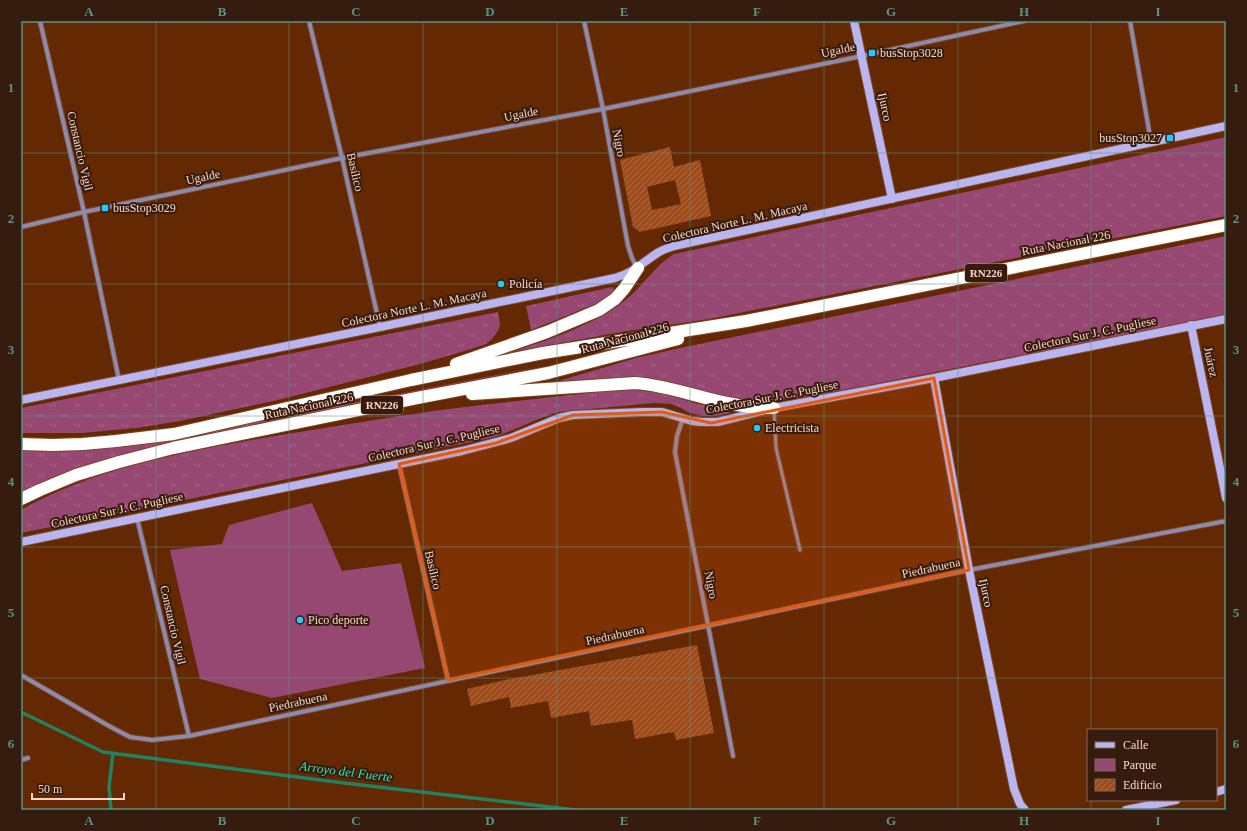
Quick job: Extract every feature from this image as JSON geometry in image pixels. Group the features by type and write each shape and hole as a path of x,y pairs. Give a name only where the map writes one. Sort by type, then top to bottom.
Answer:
{"highway":[{"name":"Ruta Nacional 226","path":"21,444 82,444 174,434 411,380 542,353 746,321 1226,225"},
{"path":"411,380 532,337 599,310 615,299 624,289 638,268"},
{"name":"Ruta Nacional 226","path":"21,499 76,475 174,448 416,398 548,373 746,321"},
{"path":"416,398 635,383 658,385 738,405 774,408"}],"main road":[{"name":"Ijurco","path":"854,21 892,199"},
{"name":"Colectora Norte L. M. Macaya","path":"21,400 615,278 638,268 661,251 674,246 1226,126"},
{"name":"Colectora Sur J. C. Pugliese","path":"21,542 496,443 559,418 573,415 652,411 662,412 701,422 718,422 774,408 934,378 1226,319"},
{"name":"Juárez","path":"1191,325 1226,498"},
{"name":"Ijurco","path":"934,378 969,570 1014,789 1024,810"},
{"path":"1126,810 1171,801"}],"street":[{"name":"Constancio Vigil","path":"40,21 84,212 119,381"},
{"name":"Basílico","path":"309,21 380,327"},
{"name":"Nigro","path":"584,21 603,108 628,246 632,258 638,268"},
{"name":"Ugalde","path":"21,227 84,212 342,158 862,56 1024,21"},
{"path":"1130,21 1151,142"},
{"name":"Nigro","path":"683,418 677,436 675,452 733,756"},
{"name":"Basílico","path":"399,464 448,680"},
{"name":"Constancio Vigil","path":"137,518 189,736"},
{"name":"Piedrabuena","path":"21,675 108,726 130,737 152,740 189,736 969,570 1226,520"},
{"path":"21,760 28,758"}],"lane":[{"path":"774,408 776,448 800,550"}],"highlighted area":[{"path":"934,378 969,570 448,680 399,464 496,443 573,415 662,412 711,423"}],"green space":[{"path":"1226,137 1226,216 709,319 621,332 511,352 569,332 598,318 623,302 660,265 674,254"},
{"path":"1226,236 1226,315 808,397 775,400 739,399 630,378 555,382 636,358 680,348"},
{"path":"612,287 615,291 605,300 531,330 526,306"},
{"path":"498,312 500,324 499,329 492,339 486,344 420,364 278,400 180,421 137,428 81,433 21,433 21,408"},
{"path":"543,366 175,443 21,495 21,450 74,451 136,445"},
{"path":"615,390 636,390 661,393 698,404 723,409 730,413 704,416 690,413 671,404 654,403 559,412 490,438 21,533 21,510 50,495 111,472 174,455 269,437 412,414"},
{"name":"Pico deporte","path":"312,503 342,571 401,563 425,668 272,698 200,679 170,550 222,544 229,525"}],"building":[{"path":"670,147 674,167 700,160 711,216 640,232 633,227 620,160","holes":["675,180 681,204 652,210 647,187"]},
{"path":"697,645 714,733 676,740 674,732 635,739 632,720 591,726 589,711 551,718 548,701 511,708 509,697 471,706 467,689 505,680"}],"waterway":[{"name":"Arroyo del Fuerte","path":"21,712 103,752 344,783 576,810"},
{"path":"111,810 109,787 113,753"}],"place":[{"name":"busStop3028","path":"872,53"},
{"name":"busStop3027","path":"1170,138"},
{"name":"busStop3029","path":"105,208"},
{"name":"Policía","path":"501,284"},
{"name":"Electricista","path":"757,428"},
{"name":"Pico deporte","path":"300,620"}]}
